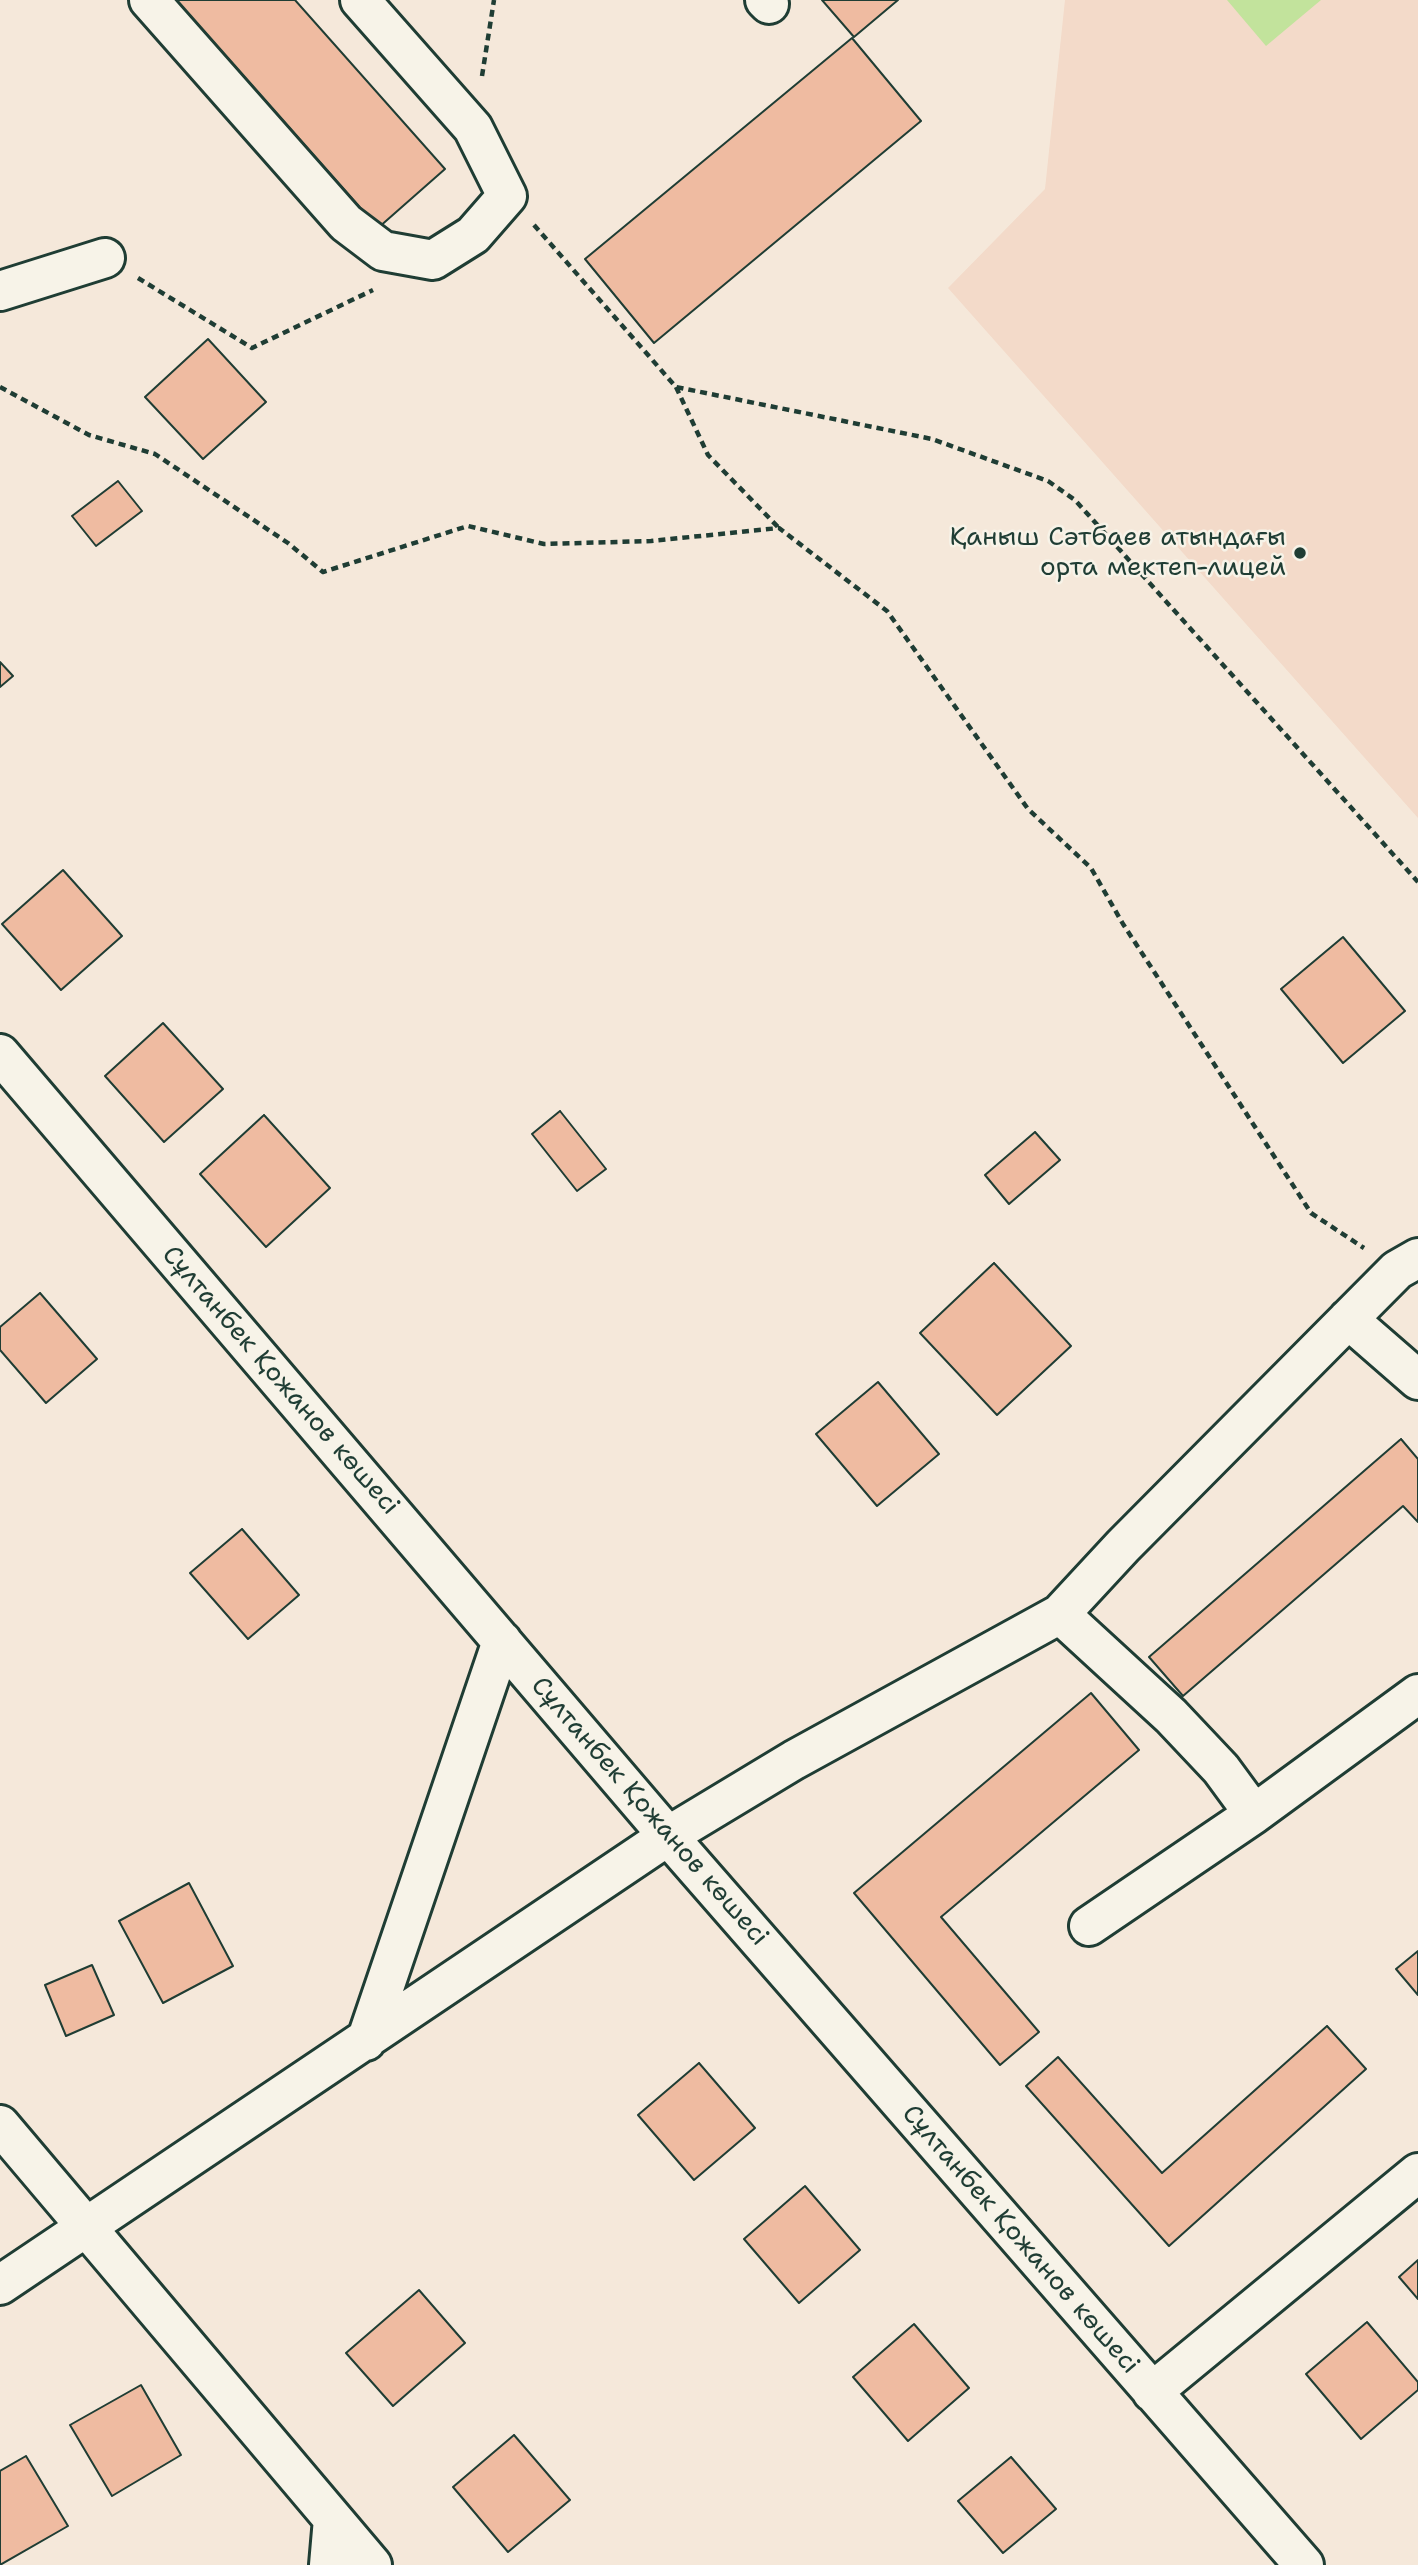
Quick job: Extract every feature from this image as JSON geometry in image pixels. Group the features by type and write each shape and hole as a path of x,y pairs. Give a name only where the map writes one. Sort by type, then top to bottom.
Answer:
{"street":[{"path":"149,0 346,223 383,251 433,260 473,235 507,196 473,128 359,0"},
{"path":"0,291 105,258"},
{"name":"Сұлтанбек Қожанов көшесі","path":"0,1054 668,1836 1304,2565"},
{"path":"0,2285 668,1836 794,1760 1060,1615 1123,1546 1348,1319 1407,1264"},
{"path":"1348,1319 1418,1380"},
{"path":"1060,1615 1171,1716 1221,1769 1254,1814"},
{"path":"366,2041 502,1640"},
{"path":"1089,1926 1254,1814 1418,1695"},
{"path":"0,2125 372,2565"},
{"path":"1152,2392 1418,2173"},
{"path":"329,2565 333,2519"}],"path":[{"path":"473,128 494,0"},
{"path":"507,196 676,387 708,455 779,528 887,611 1028,809 1091,868 1123,924 1311,1213 1407,1264"},
{"path":"105,258 253,348 379,287"},
{"path":"0,387 89,435 155,454 288,543 323,572 468,526 544,544 651,541 779,528"},
{"path":"676,387 932,439 1048,481 1075,500 1418,882"}],"shaded area":[{"name":"Қаныш Сәтбаев атындағы орта мектеп-лицей","path":"1065,0 1418,0 1418,818 948,288 1045,189"}],"green space":[{"path":"1227,0 1321,0 1266,46"}],"building":[{"path":"176,0 295,0 445,169 378,228"},
{"path":"822,0 898,0 854,37"},
{"path":"852,38 921,121 654,343 585,259"},
{"path":"208,339 266,402 203,459 145,397"},
{"path":"118,481 142,511 96,546 72,516"},
{"path":"0,662 13,676 0,687"},
{"path":"63,870 122,936 61,990 2,924"},
{"path":"1343,937 1405,1011 1343,1063 1281,989"},
{"path":"163,1023 223,1089 164,1142 105,1076"},
{"path":"560,1111 606,1169 577,1191 532,1134"},
{"path":"264,1115 330,1188 266,1247 200,1174"},
{"path":"1035,1132 1060,1160 1009,1204 985,1175"},
{"path":"994,1263 1071,1346 997,1415 920,1333"},
{"path":"40,1293 97,1359 46,1403 0,1350 0,1327"},
{"path":"878,1382 939,1454 877,1506 816,1434"},
{"path":"1401,1439 1418,1459 1418,1522 1403,1506 1183,1696 1149,1657"},
{"path":"242,1529 299,1595 248,1639 190,1573"},
{"path":"1091,1693 1139,1750 941,1917 1039,2032 1000,2065 854,1893"},
{"path":"189,1883 233,1966 163,2003 119,1921"},
{"path":"1418,1951 1418,1995 1396,1969"},
{"path":"92,1965 114,2015 66,2036 45,1985"},
{"path":"1327,2026 1366,2069 1169,2246 1026,2086 1058,2057 1162,2173"},
{"path":"699,2063 755,2128 694,2180 638,2115"},
{"path":"805,2186 860,2250 799,2303 744,2239"},
{"path":"1418,2260 1418,2299 1399,2277"},
{"path":"419,2290 465,2343 393,2406 346,2353"},
{"path":"1367,2322 1418,2382 1418,2390 1361,2439 1306,2374"},
{"path":"914,2324 969,2388 908,2441 853,2377"},
{"path":"141,2385 181,2455 112,2496 70,2425"},
{"path":"514,2435 570,2500 508,2552 453,2487"},
{"path":"26,2456 68,2526 0,2565 0,2471"},
{"path":"1011,2457 1056,2509 1003,2553 958,2501"}],"place":[{"name":"Қаныш Сәтбаев атындағы орта мектеп-лицей","path":"1300,553"}]}
